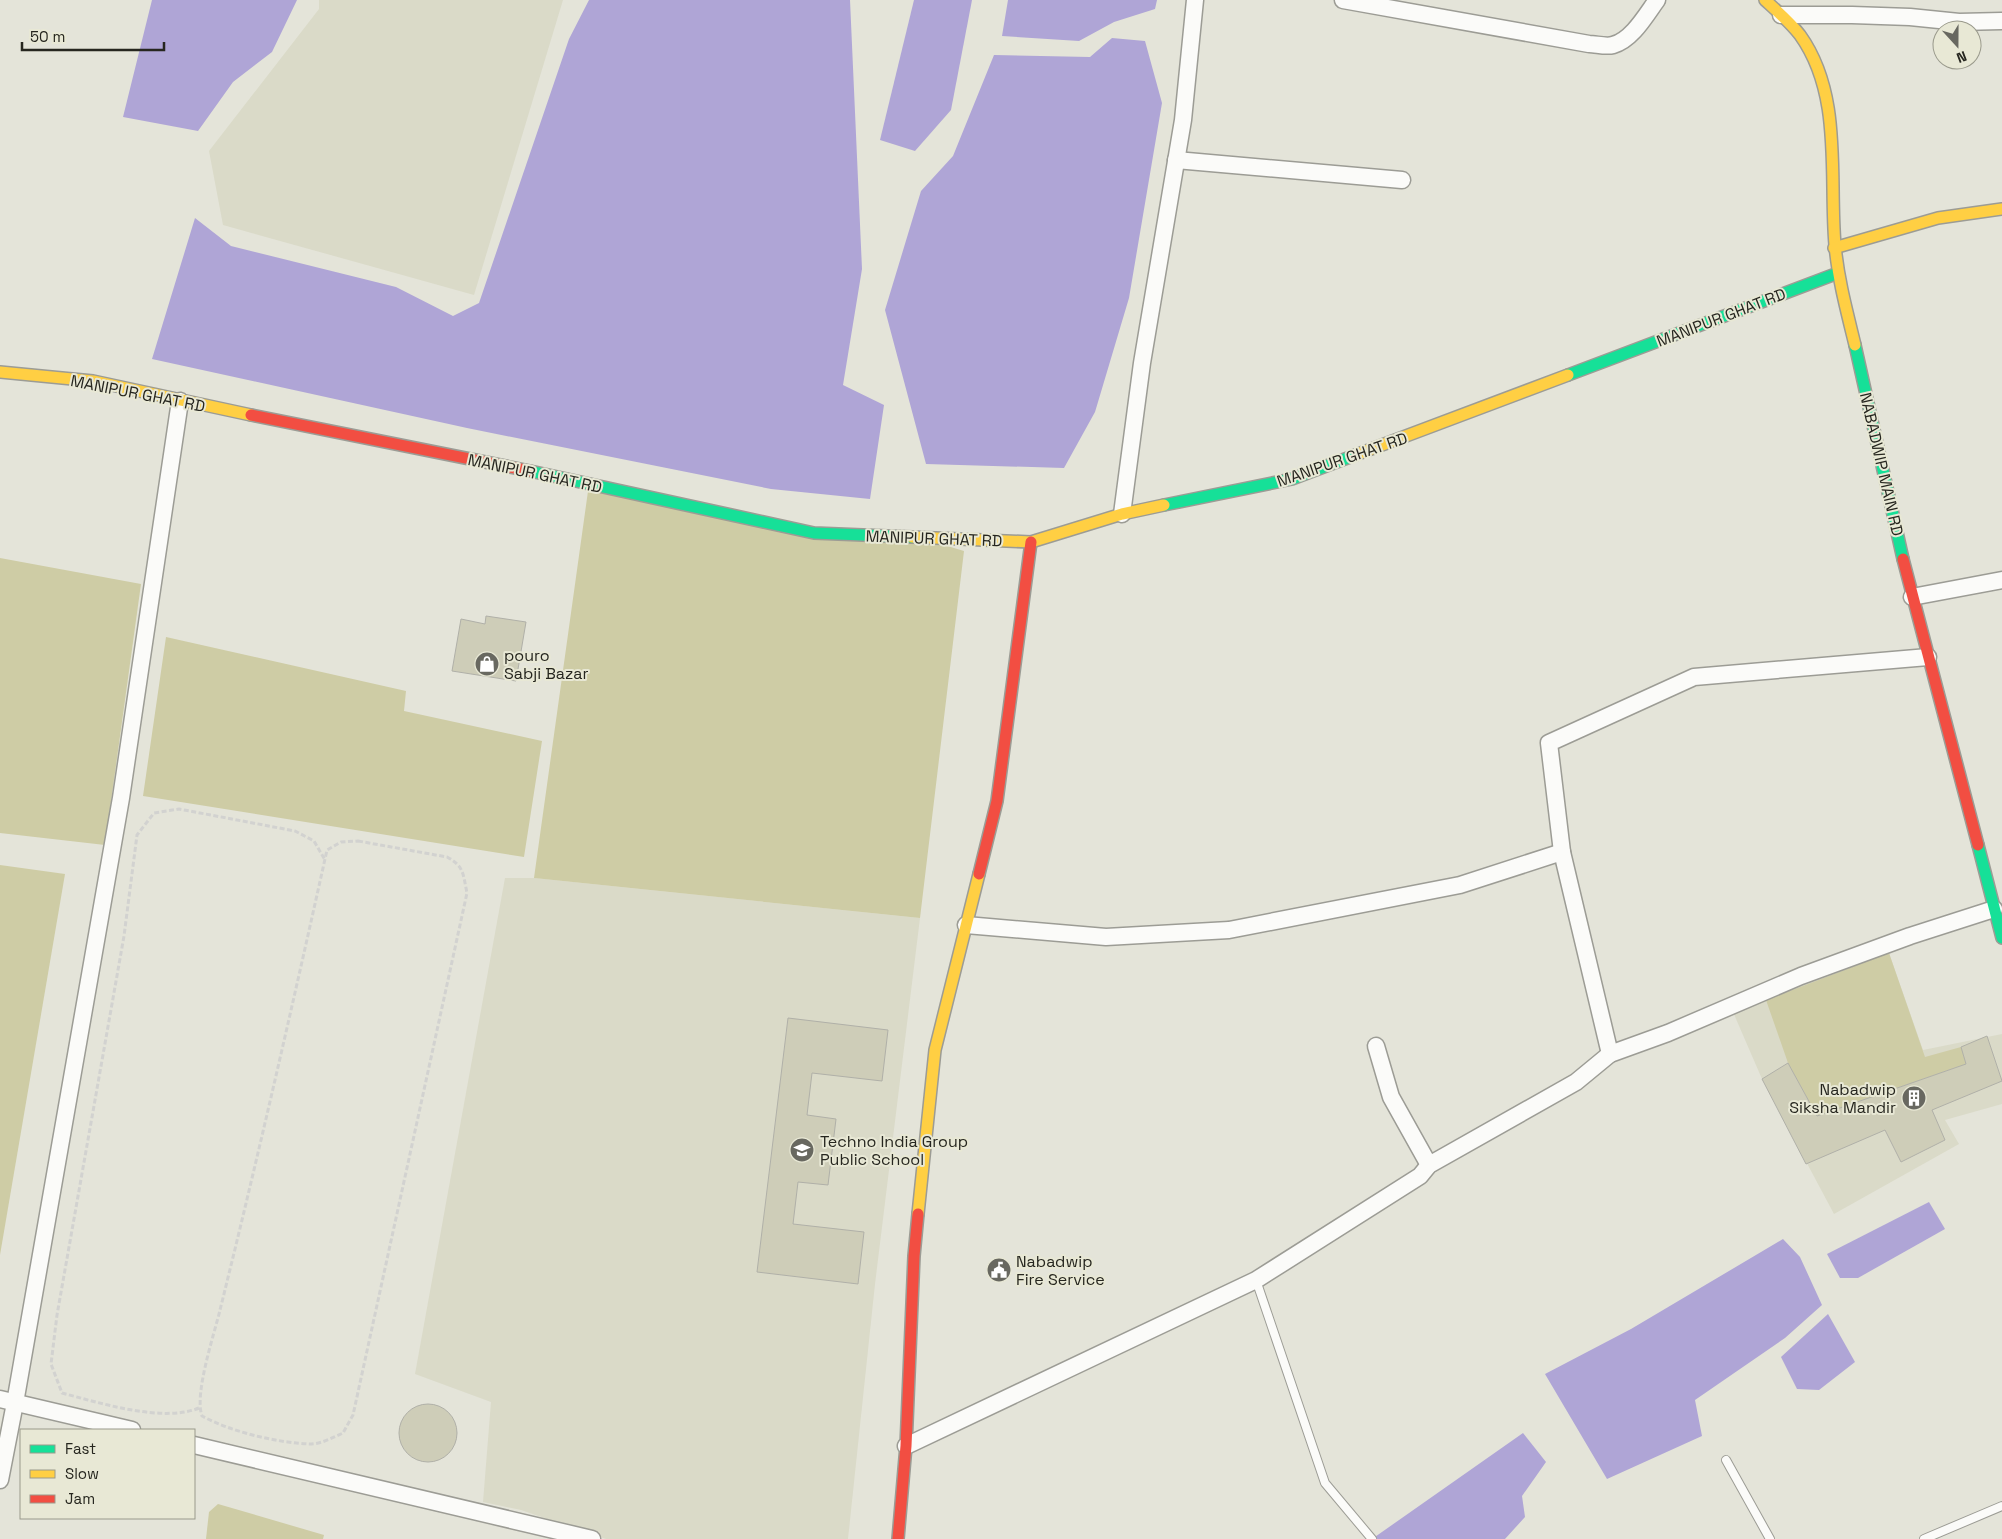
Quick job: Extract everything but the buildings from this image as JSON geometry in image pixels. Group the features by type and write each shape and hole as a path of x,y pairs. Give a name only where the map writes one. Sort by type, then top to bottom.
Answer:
{"street":[{"path":"1122,514 1142,363 1183,120 1195,0"},
{"path":"1344,0 1391,4 1589,44 1611,46 1622,42 1631,34 1657,0"},
{"name":"NABADWIP MAIN RD","path":"1765,0 1803,38 1817,64 1825,89 1831,144 1834,248 1838,273 1912,597 2002,938"},
{"path":"1781,15 1910,16 1959,22 2002,21"},
{"path":"1176,160 1402,180"},
{"path":"1834,248 1882,235 1929,218 1963,211 2002,209"},
{"name":"MANIPUR GHAT RD","path":"0,372 93,381 180,401 469,458 814,533 1031,542 1122,514 1292,479 1838,273"},
{"path":"0,1480 8,1401 121,798 180,401"},
{"path":"898,1539 906,1446 914,1256 936,1050 997,801 1031,542"},
{"path":"1912,597 2002,580"},
{"path":"1610,1054 1562,852 1549,743 1694,677 1928,657"},
{"path":"966,925 1106,937 1229,930 1460,885 1562,852"},
{"path":"906,1446 1256,1280 1420,1176 1429,1165 1576,1082 1610,1054 1668,1033 1801,976 1910,936 1994,909"},
{"path":"1376,1046 1391,1097 1429,1165"},
{"path":"8,1401 128,1429"},
{"path":"195,1445 592,1539"}],"lane":[{"path":"1256,1280 1325,1483 1372,1539"},
{"path":"1726,1460 1770,1539"},
{"path":"1924,1539 1937,1536 2002,1506"}],"path":[{"path":"199,1408 186,1414 166,1414 102,1403 62,1393 52,1364 57,1315 124,936 137,835 154,813 179,808 295,831 314,841 325,860"},
{"path":"358,841 446,858 458,863 463,874 467,892 353,1415 343,1433 312,1444 252,1435 215,1423 202,1416 199,1408 207,1365 263,1134 327,850 341,842 358,841"}],"shaded area":[{"path":"152,0 297,0 272,52 233,82 198,131 123,117"},
{"path":"319,0 563,0 474,295 223,225 209,151 319,9"},
{"path":"589,0 850,0 862,269 843,385 884,405 870,499 771,489 467,428 152,359 195,218 231,246 396,287 453,316 479,303 569,39"},
{"path":"914,0 972,0 951,110 915,151 880,140"},
{"path":"1008,0 1157,0 1155,9 1114,22 1079,41 1002,36"},
{"path":"1112,38 1145,41 1162,103 1129,298 1095,412 1064,468 926,464 885,310 921,191 953,156 994,55 1090,57"},
{"path":"589,484 814,533 914,536 964,551 920,918 534,878"},
{"path":"0,558 141,584 105,845 0,833"},
{"path":"166,637 406,691 404,711 542,741 524,857 143,796"},
{"path":"0,865 65,874 0,1255"},
{"path":"505,878 534,878 920,918 875,1284 848,1539 606,1539 521,1510 483,1502 491,1402 415,1374"},
{"path":"1889,953 1923,1050 2002,1034 2002,1104 1945,1120 1959,1144 1834,1214 1762,1079 1733,1012"},
{"path":"1889,953 1925,1057 1961,1047 1966,1064 1817,1116 1788,1063 1766,1000"},
{"path":"1929,1202 1945,1229 1858,1278 1840,1278 1827,1254"},
{"path":"1783,1239 1800,1257 1822,1305 1785,1338 1695,1400 1702,1436 1607,1479 1545,1374 1631,1329"},
{"path":"1828,1314 1855,1362 1819,1390 1797,1389 1781,1357"},
{"path":"1523,1433 1546,1462 1522,1496 1525,1517 1505,1539 1372,1539"},
{"path":"218,1504 324,1535 323,1539 206,1539 209,1512"}],"traffic: fast":[{"path":"1568,375 1838,273"},
{"path":"1855,345 1903,559"},
{"path":"1164,505 1292,479 1358,454"},
{"path":"530,471 814,533 912,537"},
{"path":"1978,845 2002,938"}],"traffic: slow":[{"path":"1765,0 1800,35 1814,58 1823,83 1831,137 1836,258 1855,345"},
{"path":"1834,248 1938,218 2002,209"},
{"path":"0,372 93,381 251,415"},
{"path":"1358,454 1568,375"},
{"path":"912,537 1031,542 1122,514 1164,505"},
{"path":"918,1214 935,1050 979,874"}],"traffic: jam":[{"path":"251,415 530,471"},
{"path":"979,874 997,801 1031,542"},
{"path":"1903,559 1978,845"},
{"path":"898,1539 906,1446 914,1256 918,1214"}],"place":[{"name":"pouro Sabji Bazar","path":"487,664"},
{"name":"Nabadwip Siksha Mandir","path":"1914,1098"},
{"name":"Techno India Group Public School","path":"802,1150"},
{"name":"Nabadwip Fire Service","path":"999,1270"}]}
